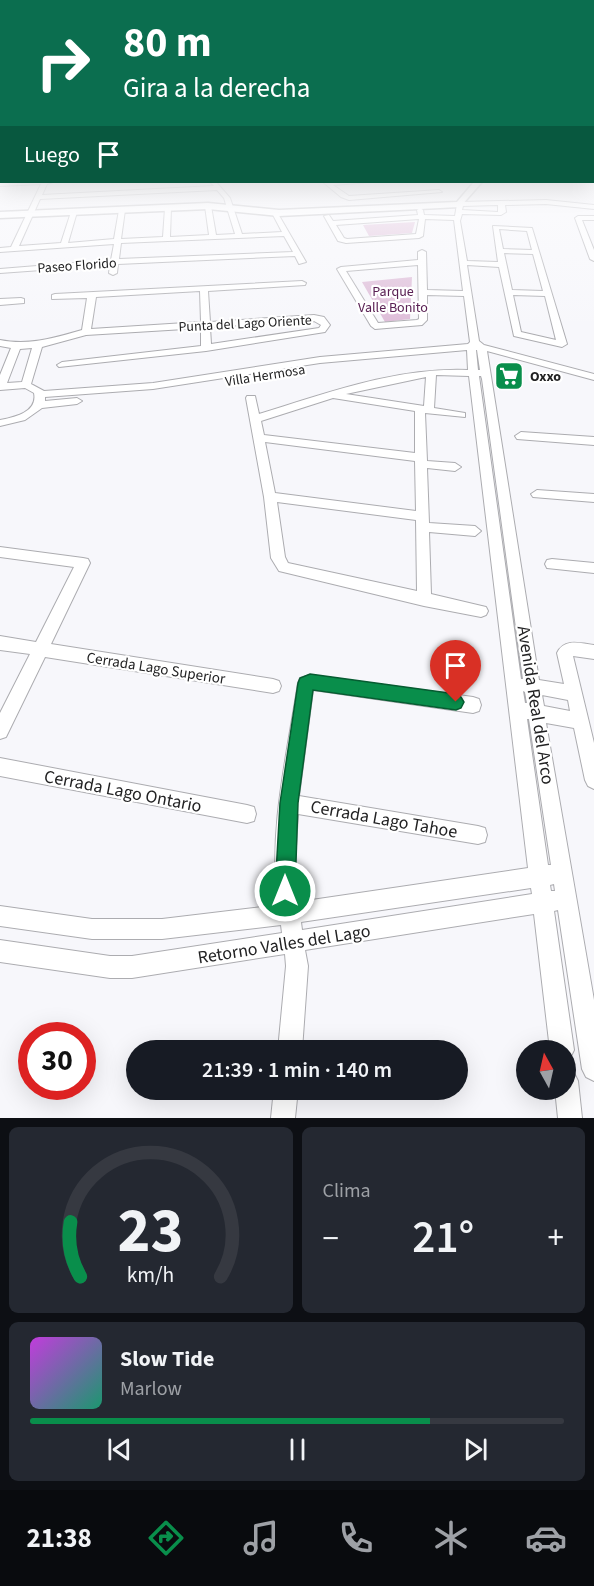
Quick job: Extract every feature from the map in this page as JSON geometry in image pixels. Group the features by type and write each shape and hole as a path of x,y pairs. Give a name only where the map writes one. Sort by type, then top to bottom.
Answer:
{"street":[{"path":"14,249 24,226"},
{"path":"64,245 70,226"},
{"path":"113,273 120,226"},
{"path":"165,239 166,226"},
{"path":"211,226 213,236"},
{"path":"236,226 239,235"},
{"path":"282,226 302,262"},
{"path":"334,226 343,241 418,237 419,226"},
{"name":"Avenida Real del Arco","path":"459,226 467,292 479,348 480,376 495,476 538,713 594,1069"},
{"path":"581,226 594,259"},
{"path":"497,227 530,228 537,252 561,345 518,334 497,227"},
{"path":"0,250 118,241 286,234"},
{"path":"500,250 537,252"},
{"path":"421,262 341,269 377,327 422,323 422,252"},
{"name":"Paseo Florido","path":"0,271 114,262 297,254"},
{"path":"463,261 503,263"},
{"path":"55,297 302,284"},
{"path":"204,289 206,348"},
{"path":"422,289 467,292"},
{"path":"509,292 548,294"},
{"path":"86,332 92,295"},
{"path":"0,302 21,301"},
{"name":"Punta del Lago Oriente","path":"0,344 38,345 86,332 314,318 321,319 326,325 322,330 206,348 62,365"},
{"path":"26,385 38,345"},
{"path":"0,423 23,417 40,400 36,388 26,385 1,387 16,346"},
{"name":"Villa Hermosa","path":"40,400 161,392 368,359 479,348 594,376"},
{"path":"255,419 363,386 417,375 480,376"},
{"path":"424,600 421,461 424,410 431,376"},
{"path":"331,395 461,415"},
{"path":"251,398 270,497 278,558 284,567 424,600 482,611"},
{"path":"521,436 594,441"},
{"path":"258,438 455,467"},
{"name":"Avenida Real del Arco","path":"495,476 512,683 561,1040"},
{"path":"537,494 594,498"},
{"path":"270,497 475,531"},
{"path":"0,552 83,563 0,730"},
{"path":"552,564 594,568"},
{"name":"Cerrada Lago Superior","path":"0,643 273,687"},
{"path":"594,652 569,649 565,652 594,778"},
{"path":"291,1040 296,983 294,942 284,878 289,803 305,686 310,682 473,705"},
{"path":"512,683 573,693"},
{"path":"516,709 580,722"},
{"name":"Cerrada Lago Ontario","path":"0,767 247,814"},
{"name":"Cerrada Lago Tahoe","path":"289,803 478,835"},
{"name":"Retorno Valles del Lago","path":"0,916 92,928 125,930 162,928 289,914 562,873"},
{"name":"Retorno Valles del Lago","path":"0,951 110,967 132,967 567,899"},
{"path":"284,1118 285,1100"},
{"path":"568,1100 570,1118"}],"green space":[{"path":"364,226 414,226 412,233 369,236"},
{"name":"Parque Valle Bonito","path":"412,277 410,319 385,322 362,282"}],"place":[{"name":"Oxxo","path":"509,376"}],"route":[{"path":"285,891 289,803 306,683 456,702"}]}
